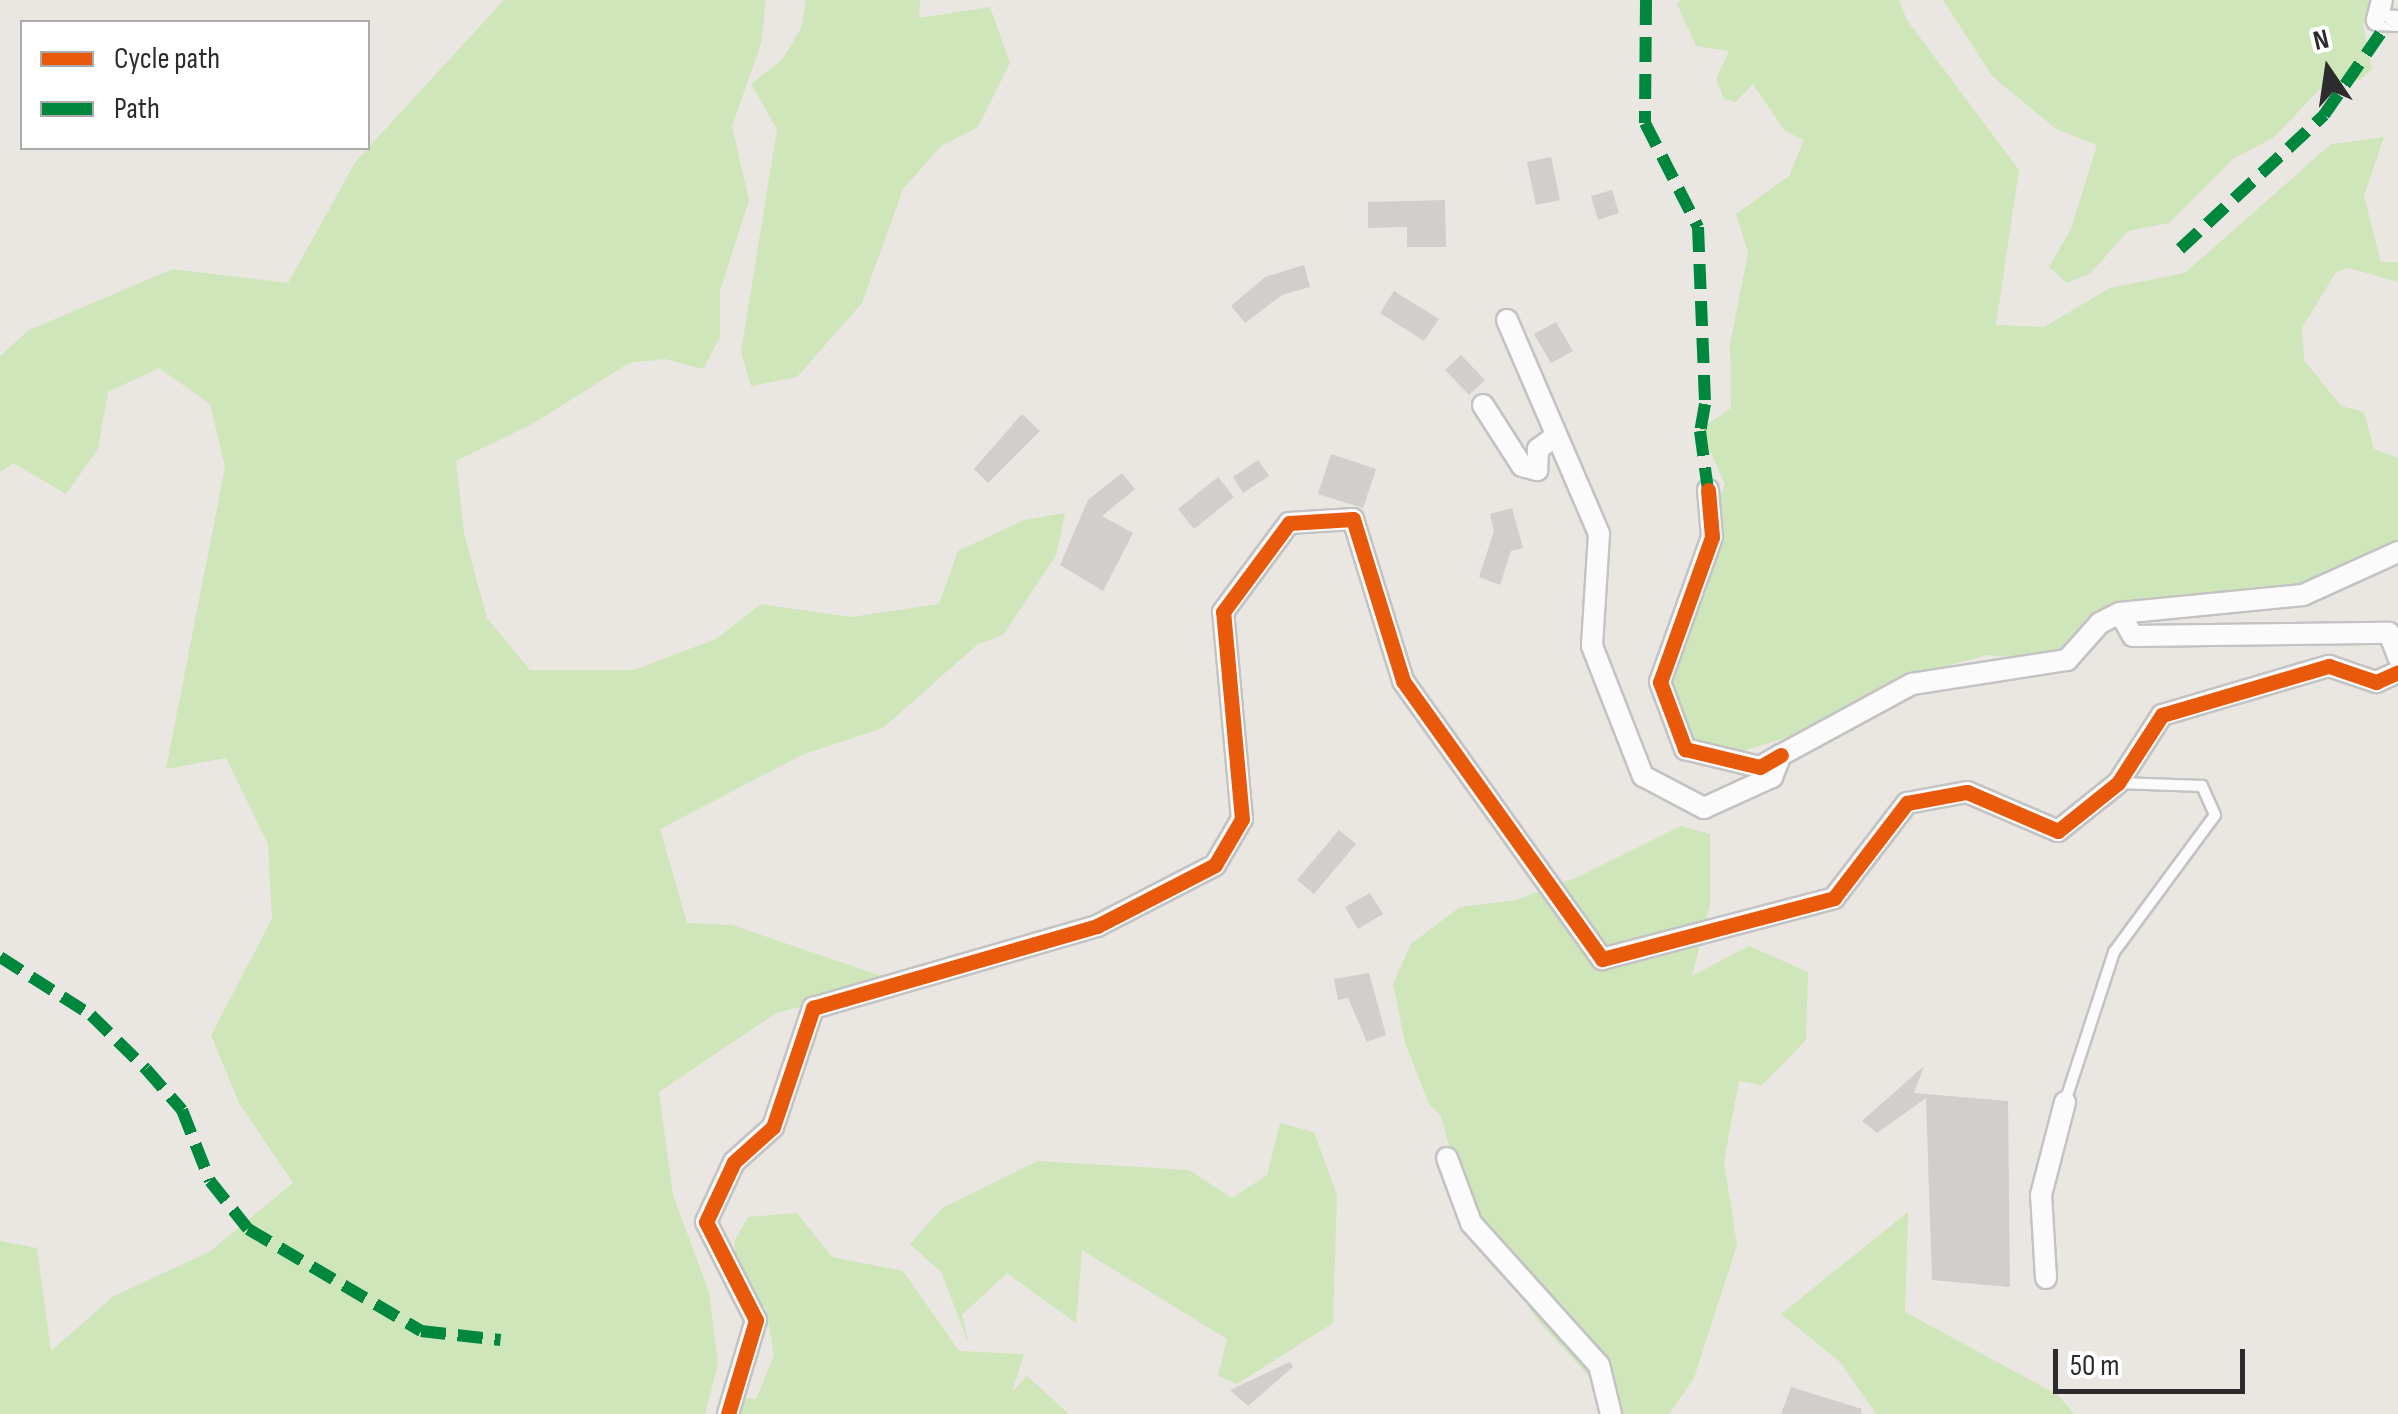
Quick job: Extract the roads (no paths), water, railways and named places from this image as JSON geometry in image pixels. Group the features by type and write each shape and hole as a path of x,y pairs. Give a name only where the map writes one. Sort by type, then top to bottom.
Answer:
{"street":[{"path":"2382,0 2377,20 2398,22"},
{"path":"1507,320 1552,438 1599,534 1592,646 1643,776 1704,808 1772,778 1781,755"},
{"path":"1483,405 1522,466 1537,470 1538,449 1552,438"},
{"path":"1708,490 1712,537 1660,682 1685,749 1760,767 1912,684 2067,660 2100,623 2120,613 2303,595 2398,552"},
{"path":"728,1414 756,1320 706,1222 734,1162 773,1127 813,1008 1097,926 1216,865 1242,819 1224,612 1289,523 1353,519 1404,681 1602,959 1834,898 1907,803 1966,792 2058,830 2118,782 2162,715 2329,666 2376,682 2398,672"},
{"path":"2120,613 2133,636 2388,634 2398,658"},
{"path":"2046,1278 2040,1195 2065,1102"},
{"path":"1446,1158 1471,1223 1599,1365 1611,1414"}],"lane":[{"path":"2065,1102 2114,952 2215,814 2202,786 2118,782"}]}
